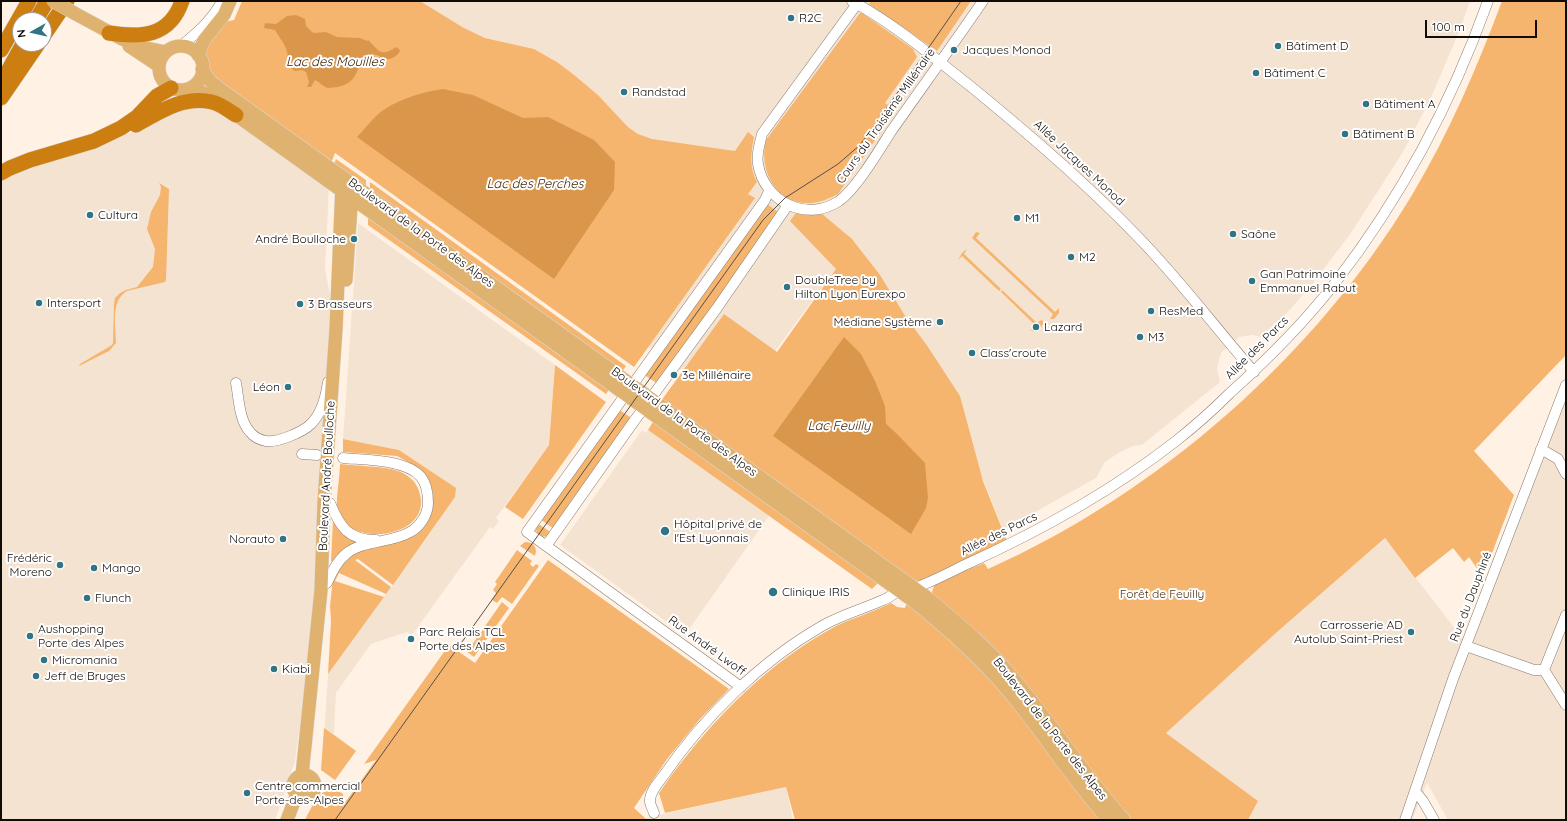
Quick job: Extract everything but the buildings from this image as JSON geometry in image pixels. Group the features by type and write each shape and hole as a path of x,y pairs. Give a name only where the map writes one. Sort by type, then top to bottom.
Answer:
{"highway":[{"path":"1,50 29,1"},
{"path":"41,12 47,1"},
{"path":"109,33 138,36 153,33 170,22 178,11 182,1"},
{"path":"52,27 71,7"},
{"path":"1,85 19,52"},
{"path":"1,98 33,52"},
{"path":"94,141 121,128 136,117 157,96 171,88"},
{"path":"1,173 30,160 119,134 172,105 192,100 212,102 236,115"}],"main road":[{"path":"53,1 71,7 159,66"},
{"path":"198,55 204,40 224,15 230,1"},
{"path":"109,33 142,47 166,52"},
{"path":"181,46 187,47 198,55 202,64 199,80 190,88 184,90 171,88 162,79 159,66 166,52 181,46"},
{"name":"Boulevard de la Porte des Alpes","path":"202,70 210,81 220,89 345,184 629,389"},
{"name":"Boulevard de la Porte des Alpes","path":"190,88 201,90 214,98 236,115 345,184"},
{"name":"Boulevard André Boulloche","path":"306,776 311,755 319,683 327,583 330,503 352,198 345,184"},
{"name":"Boulevard André Boulloche","path":"306,776 320,590 324,502 345,184"},
{"name":"Boulevard de la Porte des Alpes","path":"352,198 915,588 975,638 1013,678 1100,794 1124,820"},
{"name":"Boulevard de la Porte des Alpes","path":"649,403 939,621 991,670 1023,709 1092,802 1109,820"},
{"name":"Boulevard André Boulloche","path":"306,776 314,781 315,788 313,793 302,795 293,788 293,783 295,778 306,776"},
{"name":"Boulevard André Boulloche","path":"287,820 302,795"},
{"name":"Boulevard André Boulloche","path":"294,820 302,795"}],"street":[{"path":"181,46 202,29 216,13 222,1"},
{"name":"Cours du Troisième Millénaire","path":"788,206 815,209 829,206 846,195 872,161 983,1"},
{"name":"Allée des Parcs","path":"900,591 915,588 1012,543 1049,524 1092,498 1131,473 1176,441 1254,372 1303,321 1334,284 1403,185 1438,121 1457,80 1488,1"},
{"path":"546,546 788,206 769,191 762,178 758,163 758,152 762,134 856,2"},
{"name":"Allée Jacques Monod","path":"856,2 940,62 1020,126 1083,183 1137,236 1179,282 1254,372"},
{"path":"629,389 747,225 769,191"},
{"path":"236,383 243,421 250,432 259,440 267,442 274,441 295,434 311,424 320,409 327,390 336,329"},
{"name":"Rue du Dauphiné","path":"1405,820 1453,679 1566,385"},
{"name":"Rue André Lwoff","path":"629,389 527,532 741,687 700,728 672,763 651,794 650,803 654,812"},
{"path":"1541,449 1558,459 1566,474"},
{"path":"302,454 317,455"},
{"path":"327,583 337,563 347,553 358,548 402,536 411,532 424,518 428,506 427,492 421,477 408,467 343,458"},
{"path":"330,503 338,522 349,533 364,539 388,540"},
{"path":"741,687 787,648 823,625 883,600 900,591"},
{"path":"1544,670 1566,615"},
{"path":"1466,646 1534,670 1544,670"},
{"path":"1544,670 1566,705"},
{"path":"1415,791 1423,801 1434,820"}],"shaded area":[{"path":"420,1 1470,1 1459,32 1430,100 1403,152 1351,233 1310,287 1265,338 1252,335 1239,337 1221,353 1217,368 1220,382 1142,445 1133,446 1120,452 1105,462 1096,478 1003,530 936,360 855,243 733,408 597,310 652,139 638,134 628,127 598,95 557,62 534,49 485,38 464,28"},
{"path":"191,105 217,108 329,187 325,269 331,300 315,595 307,675 295,761 275,820 1,820 1,182 18,169 105,144"},
{"path":"358,223 555,365 549,445 496,518 499,521 493,529 490,527 412,635 407,632 371,644 336,693 334,734 356,751 335,780 322,769 328,674 438,522 443,499 436,475 399,450 343,439"},
{"path":"1566,401 1566,820 1448,820 1427,783 1412,820 1248,820 1258,801 1166,733 1277,632 1385,538 1470,648"},
{"name":"Hôpital privé de l'Est Lyonnais","path":"642,430 646,433 648,430 769,516 685,635 560,545"},
{"path":"786,787 793,820 645,820 645,818"}],"green space":[{"path":"242,1 420,1 464,28 485,38 534,49 557,62 598,95 628,127 638,134 652,139 735,151 748,132 754,137 752,166 754,177 757,182 748,194 755,198 634,367 335,153 332,161 296,139 249,105 209,72 205,56 209,42 224,22 234,20"},
{"path":"871,1 971,1 937,51 869,4"},
{"name":"Forêt de Feuilly","path":"1502,1 1566,1 1566,355 1474,451 1514,495 1483,577 1469,557 1464,562 1453,548 1415,578 1385,538 1277,632 1166,733 1258,801 1248,820 1129,820 935,598 932,592 935,583 984,563 988,569 1052,537 1113,501 1172,459 1228,414 1281,364 1329,311 1373,254 1412,195 1462,100"},
{"path":"860,13 913,49 917,57 885,103 896,110 838,194 823,201 812,203 789,199 780,193 768,174 764,152 766,140"},
{"path":"336,159 366,180 366,190 334,164"},
{"path":"370,182 626,366 622,372 370,193"},
{"path":"159,183 169,189 166,280 165,282 127,291 122,295 118,301 115,314 116,343 109,351 79,366 112,345 115,298 126,290 137,287 153,267 155,249 147,229 151,212 160,195 161,187"},
{"path":"766,203 780,214 658,384 643,374"},
{"path":"796,213 821,213 852,239 880,275 904,314 928,347 960,396 983,481 1007,541 923,580 915,581 661,401 724,314 777,352 836,269 790,221"},
{"path":"368,214 560,356 564,355 610,388 606,394 368,225"},
{"path":"976,232 980,233 976,238 1055,312 1059,308 1059,313 1054,319 1050,319 1053,314 972,238"},
{"path":"967,249 964,254 1001,289 999,291 962,256 958,260 962,253"},
{"path":"1002,290 1037,323 1041,320 1043,321 1043,325 1040,329 1035,332 1031,330 1035,325 1001,292"},
{"path":"555,365 606,402 523,519 505,507 549,445"},
{"path":"618,409 633,419 554,529 540,519"},
{"path":"654,420 880,581 872,589 648,430"},
{"path":"343,439 399,450 456,488 455,497 393,585 358,559 355,560 391,587 386,594 339,573 335,581 384,597 328,674 331,621 330,606 333,578 348,557 363,550 399,542 414,536 425,526 430,516 433,504 433,493 429,482 423,473 412,464 397,456 343,452"},
{"path":"340,464 385,468 398,471 408,476 416,484 419,491 421,507 414,520 402,529 387,533 370,534 355,530 343,522 337,509"},
{"path":"333,520 360,542 335,561 331,561"},
{"path":"537,523 552,533 544,537 538,534 535,528"},
{"path":"525,542 533,544 536,548 535,556 520,546"},
{"path":"517,550 532,561 530,564 533,567 536,564 539,566 512,604 502,597 497,603 492,600 496,593 493,590 497,584 495,582"},
{"path":"548,560 729,689 700,719 667,759 634,808 645,818 645,820 305,820 322,793 331,786 343,794 344,804 376,760 364,764 449,645 475,663"},
{"path":"922,598 1118,820 795,820 786,787 665,813 659,793 676,769 694,746 734,703 778,664 835,627 891,603 897,607 905,608 906,605"},
{"path":"502,602 509,608 474,657 467,652"},
{"path":"324,728 356,751 335,780 321,770"}],"water":[{"name":"Lac des Mouilles","path":"296,15 305,19 306,26 314,33 326,32 337,37 360,38 367,41 368,40 377,50 383,52 396,47 400,51 397,55 390,59 384,59 377,55 366,57 362,61 355,76 346,84 328,88 315,80 311,87 307,87 309,82 306,72 302,70 295,71 287,65 287,50 275,30 264,28 265,23 276,24 287,16"},
{"name":"Lac des Perches","path":"443,89 473,95 523,118 548,117 594,140 615,162 614,190 554,279 357,137 377,115 392,105 413,96"},
{"name":"Lac Feuilly","path":"844,337 861,354 875,381 885,406 886,424 925,463 928,498 926,508 911,534 773,436"}],"tram line":[{"path":"335,820 763,220 785,198 838,164 860,145 961,1"}],"place":[{"name":"R2C","path":"791,18"},
{"name":"Bâtiment D","path":"1278,46"},
{"name":"Jacques Monod","path":"954,50"},
{"name":"Bâtiment C","path":"1256,73"},
{"name":"Randstad","path":"624,92"},
{"name":"Bâtiment A","path":"1366,104"},
{"name":"Bâtiment B","path":"1345,134"},
{"name":"Cultura","path":"90,215"},
{"name":"M1","path":"1017,218"},
{"name":"Saône","path":"1233,234"},
{"name":"André Boulloche","path":"354,239"},
{"name":"M2","path":"1071,257"},
{"name":"Gan Patrimoine Emmanuel Rabut","path":"1252,281"},
{"name":"DoubleTree by Hilton Lyon Eurexpo","path":"787,287"},
{"name":"Intersport","path":"39,303"},
{"name":"3 Brasseurs","path":"300,304"},
{"name":"ResMed","path":"1151,311"},
{"name":"Médiane Système","path":"940,322"},
{"name":"Lazard","path":"1036,327"},
{"name":"M3","path":"1140,337"},
{"name":"Class'croute","path":"972,353"},
{"name":"3e Millénaire","path":"674,375"},
{"name":"Léon","path":"288,387"},
{"name":"Hôpital privé de l'Est Lyonnais","path":"665,531"},
{"name":"Norauto","path":"283,539"},
{"name":"Frédéric Moreno","path":"60,565"},
{"name":"Mango","path":"94,568"},
{"name":"Clinique IRIS","path":"773,592"},
{"name":"Flunch","path":"87,598"},
{"name":"Carrosserie AD Autolub Saint-Priest","path":"1411,632"},
{"name":"Aushopping Porte des Alpes","path":"30,636"},
{"name":"Parc Relais TCL Porte des Alpes","path":"411,639"},
{"name":"Micromania","path":"44,660"},
{"name":"Kiabi","path":"274,669"},
{"name":"Jeff de Bruges","path":"36,676"},
{"name":"Centre commercial Porte-des-Alpes","path":"247,793"}]}
